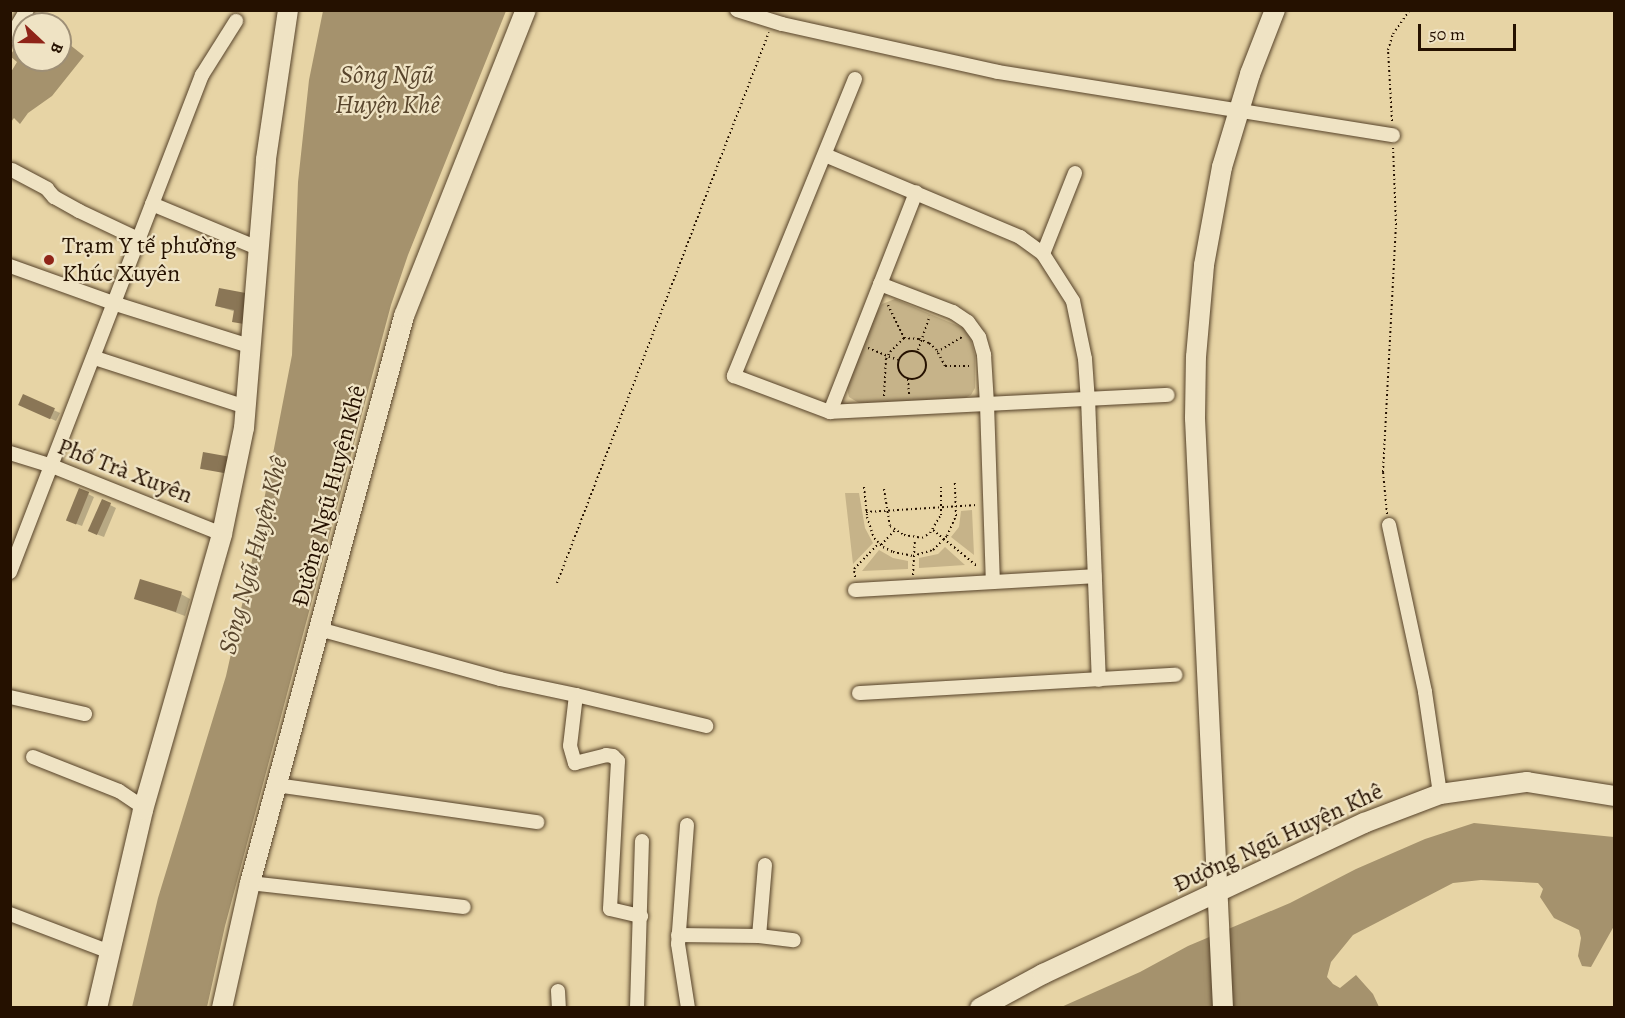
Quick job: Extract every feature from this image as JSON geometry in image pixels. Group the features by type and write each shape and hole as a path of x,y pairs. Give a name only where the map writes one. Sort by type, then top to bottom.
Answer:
{"street":[{"path":"10,38 27,10"},
{"path":"96,1008 144,808 222,534 246,407 266,159 288,10"},
{"name":"Đường Ngũ Huyện Khê","path":"222,1008 249,883 404,316 526,10"},
{"path":"737,10 774,21 998,72 1393,135"},
{"path":"1223,1008 1195,387 1204,265 1220,178 1239,109 1275,10"},
{"path":"10,572 116,304 202,75 236,21"},
{"path":"855,79 734,376 830,412 1168,395"},
{"path":"825,155 994,224 1020,237 1042,254 1073,301 1085,359 1088,398 1099,680"},
{"path":"12,170 47,189 54,197 140,240"},
{"path":"1042,254 1075,173"},
{"path":"830,412 916,192"},
{"path":"152,204 260,249"},
{"path":"10,266 116,304 252,347"},
{"path":"880,284 953,312 968,322 979,337 984,355 987,404 993,582"},
{"path":"95,358 246,407"},
{"name":"Phố Trà Xuyên","path":"10,453 52,466 222,534"},
{"path":"1389,525 1425,693 1440,794"},
{"path":"855,585 993,582 1095,576"},
{"path":"319,629 501,679 706,726"},
{"path":"859,693 1175,675"},
{"path":"576,695 570,746 575,763 606,755 613,756 618,761 610,909 641,916"},
{"path":"10,697 85,714"},
{"path":"33,756 119,791 144,808"},
{"name":"Đường Ngũ Huyện Khê","path":"980,1008 1043,974 1364,823 1440,794 1527,782 1614,796"},
{"path":"276,785 537,822"},
{"path":"687,825 678,935 688,1008"},
{"path":"637,1008 642,841"},
{"path":"759,936 765,865"},
{"path":"249,883 464,907"},
{"path":"10,914 110,952"},
{"path":"678,935 759,936 794,940"},
{"path":"558,991 559,1008"}],"path":[{"path":"1389,525 1383,472 1396,225 1389,50 1393,34 1410,10"},
{"path":"557,583 774,21"},
{"path":"888,305 904,338"},
{"path":"918,352 930,316"},
{"path":"938,352 962,337"},
{"path":"904,338 921,339 938,352 945,366 969,366"},
{"path":"884,397 884,370 888,356 904,338"},
{"path":"866,347 898,360"},
{"path":"908,379 921,376 926,368 925,358 918,352 905,352 898,360 900,373 908,379 909,396"},
{"path":"864,487 869,527 880,544 893,552 913,556 933,550 945,539 953,524 954,481"},
{"path":"884,489 890,526 915,538 922,538 933,530 943,507 941,487"},
{"path":"866,512 977,505"},
{"path":"855,585 854,569 895,530"},
{"path":"933,530 977,566"},
{"path":"913,575 915,538"}],"shaded area":[{"path":"895,299 963,328 970,337 975,356 975,388 971,395 958,401 859,403 849,397 846,384 871,322 882,304"},
{"path":"845,493 859,493 865,528 873,543 853,564"},
{"path":"972,510 974,555 951,537 959,527 961,511"},
{"path":"945,547 965,565 919,568 919,558 938,554"},
{"path":"879,550 893,558 908,561 908,569 862,571"}],"water":[{"name":"Sông Ngũ Huyện Khê","path":"323,11 506,11 408,255 391,305 225,926 207,1007 132,1007 158,898 226,676 255,547 292,355 298,182 309,80"},
{"path":"72,46 84,56 72,71"},
{"path":"11,72 71,72 52,96 28,113 20,124 14,118 11,122"},
{"path":"1474,823 1614,837 1614,926 1591,967 1582,966 1578,956 1581,938 1579,930 1554,918 1540,897 1543,889 1538,883 1481,880 1453,883 1353,935 1331,962 1327,977 1333,984 1340,988 1356,975 1373,994 1379,1007 1059,1008 1140,972 1188,946 1290,903 1356,869 1425,839"}],"building":[{"path":"219,288 251,294 244,324 232,322 234,310 215,306"},
{"path":"23,394 55,408 50,419 18,405"},
{"path":"203,452 230,457 227,473 200,469"},
{"path":"79,488 89,492 76,525 66,520"},
{"path":"102,499 111,503 97,535 88,531"},
{"path":"140,579 182,592 176,612 134,599"}],"place":[{"name":"Trạm Y tế phường Khúc Xuyên","path":"49,260"}]}
